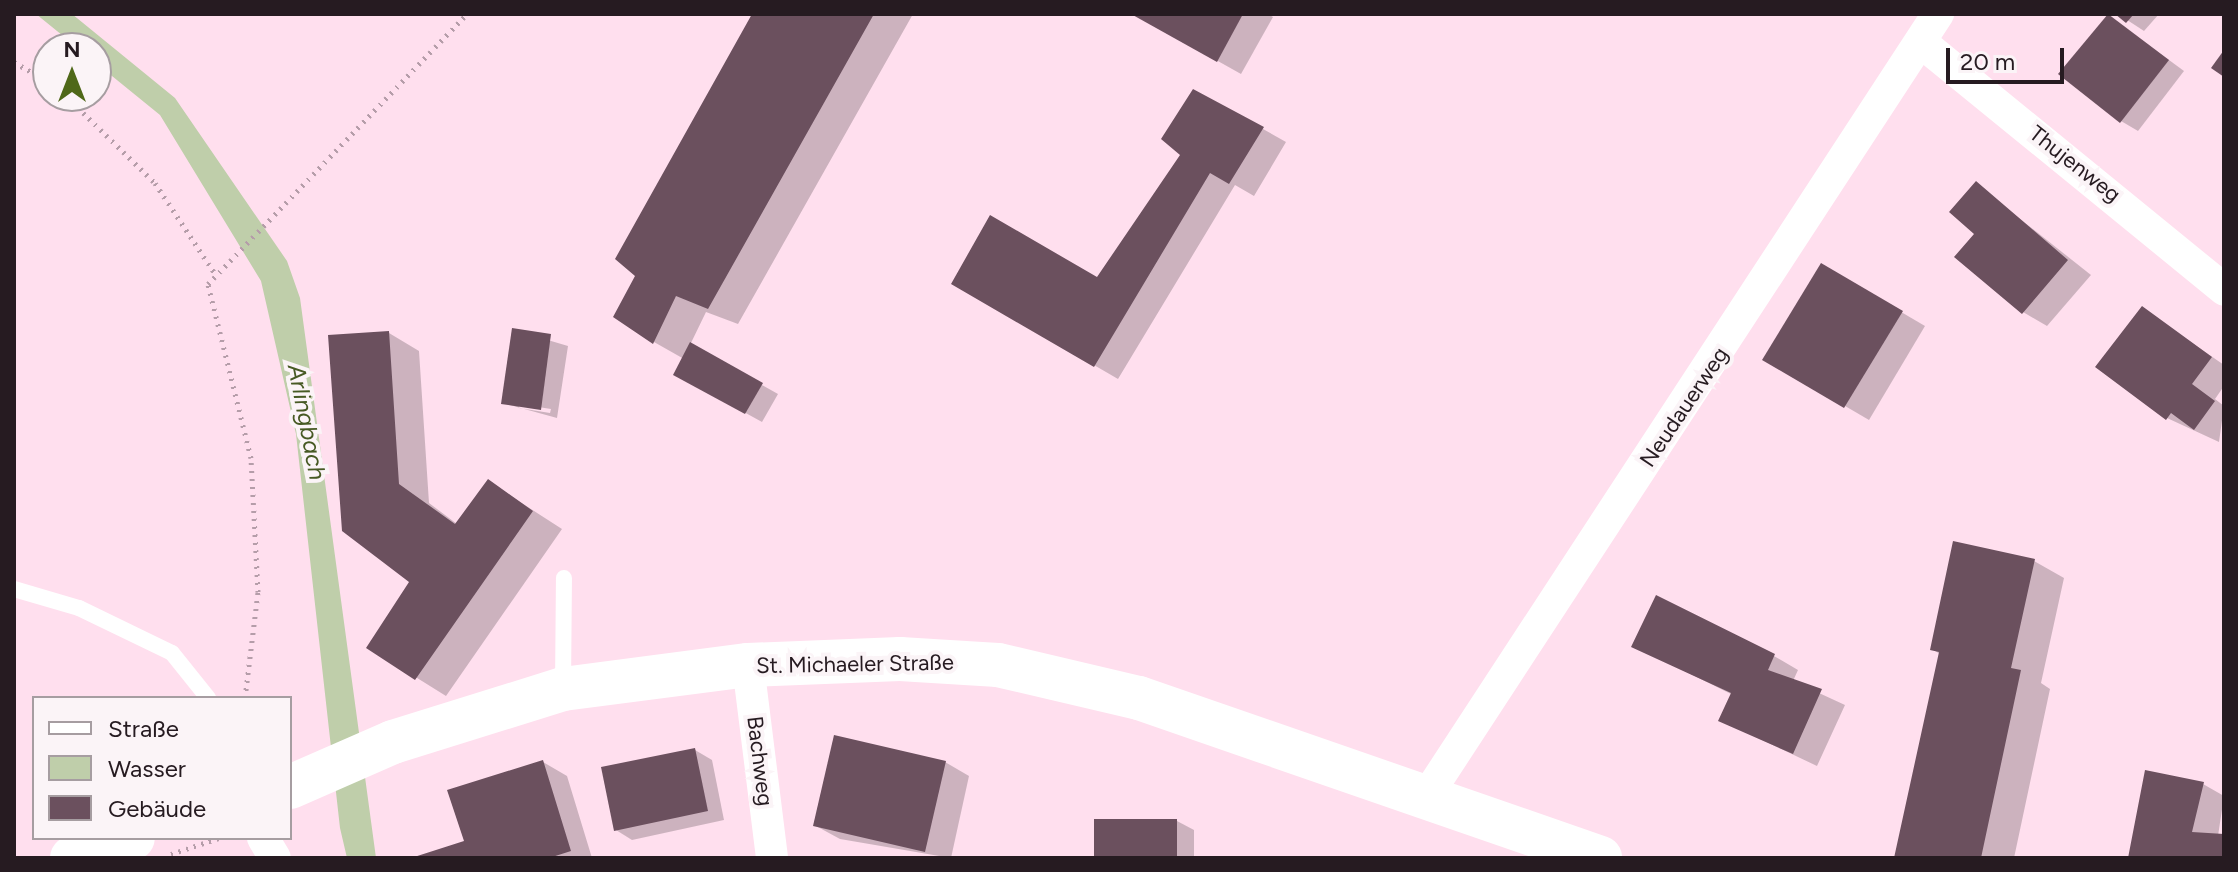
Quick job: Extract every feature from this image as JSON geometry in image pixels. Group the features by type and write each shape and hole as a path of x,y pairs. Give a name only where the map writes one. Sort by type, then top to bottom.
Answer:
{"main road":[{"name":"St. Michaeler Straße","path":"295,786 393,742 563,689 748,665 900,659 998,665 1139,698 1600,858"},
{"path":"72,858 127,840"}],"street":[{"name":"Neudauerweg","path":"1426,797 1922,43 1938,14"},
{"name":"Thujenweg","path":"1922,43 2224,289"},
{"name":"Bachweg","path":"748,665 772,858"},
{"path":"264,840 275,858"}],"lane":[{"path":"563,689 564,578"},
{"path":"14,589 79,608 172,653 206,696"}],"path":[{"path":"245,696 258,592 251,458 208,284 280,213 467,14"},
{"path":"14,62 32,73"},
{"path":"82,112 155,183 216,275"},
{"path":"159,858 213,840"}],"water":[{"name":"Arlingbach","path":"36,14 72,14 94,32 58,32"},
{"name":"Arlingbach","path":"112,47 175,98 287,261 300,298 376,858 347,858 340,828 296,434 261,281 160,115 112,76"}],"building":[{"path":"752,14 874,14 708,309 676,296 653,344 613,317 635,276 615,259"},
{"path":"1131,14 1243,14 1217,62"},
{"path":"2108,14 2169,60 2120,123 2058,74"},
{"path":"2115,14 2134,14 2126,23"},
{"path":"2224,50 2224,77 2211,68"},
{"path":"1193,89 1264,127 1229,184 1210,173 1094,367 951,284 990,215 1097,277 1180,155 1161,139"},
{"path":"1976,181 2068,260 2022,314 1954,257 1974,234 1949,212"},
{"path":"1821,263 1903,311 1844,408 1762,360"},
{"path":"2142,306 2212,357 2192,384 2215,401 2194,430 2171,413 2166,420 2095,367"},
{"path":"512,328 551,334 541,410 501,404"},
{"path":"389,331 399,484 455,524 488,479 533,511 415,680 366,648 409,582 342,531 328,335"},
{"path":"690,342 763,383 745,414 673,375"},
{"path":"1953,541 2035,559 2011,668 2021,670 1981,858 1894,858 1939,652 1930,650"},
{"path":"1656,595 1775,654 1768,670 1822,689 1793,754 1718,721 1731,693 1631,647"},
{"path":"834,735 946,761 925,852 813,826"},
{"path":"695,748 708,811 614,831 601,767"},
{"path":"543,760 571,851 549,858 411,858 464,841 447,790"},
{"path":"2145,770 2204,782 2192,832 2224,834 2224,858 2128,858"},
{"path":"1094,819 1177,819 1177,858 1094,858"}]}
